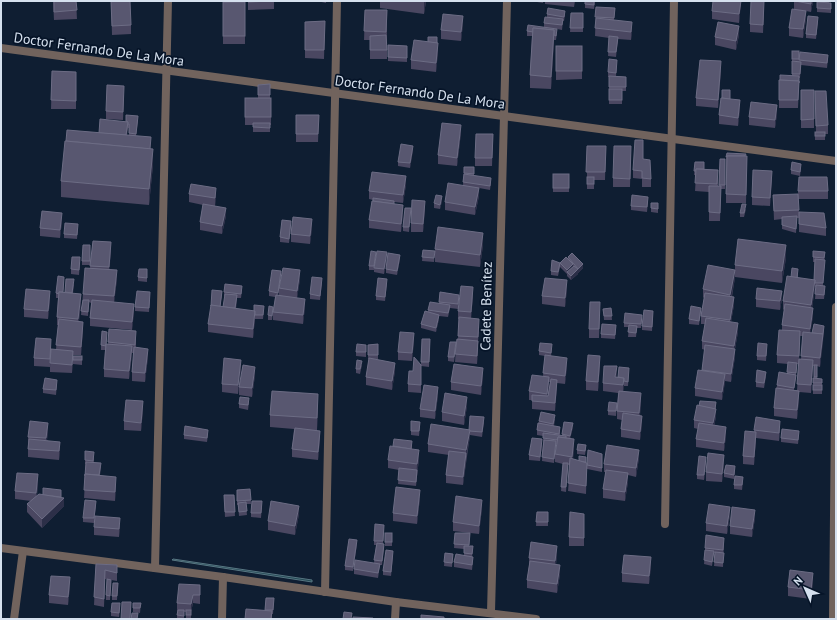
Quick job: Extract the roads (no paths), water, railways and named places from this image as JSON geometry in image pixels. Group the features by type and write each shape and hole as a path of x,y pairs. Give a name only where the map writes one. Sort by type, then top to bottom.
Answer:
{"street":[{"path":"155,568 168,1"},
{"path":"325,592 337,1"},
{"name":"Cadete Benítez","path":"491,612 507,1"},
{"path":"665,524 674,1"},
{"name":"Doctor Fernando De La Mora","path":"1,48 671,140 836,161"},
{"path":"833,619 836,307"},
{"path":"1,548 223,577 396,602 491,612 536,619"},
{"path":"14,619 23,551"},
{"path":"222,619 223,577"},
{"path":"395,619 396,602"}],"water":[{"path":"172,560 312,580 312,582"}]}
